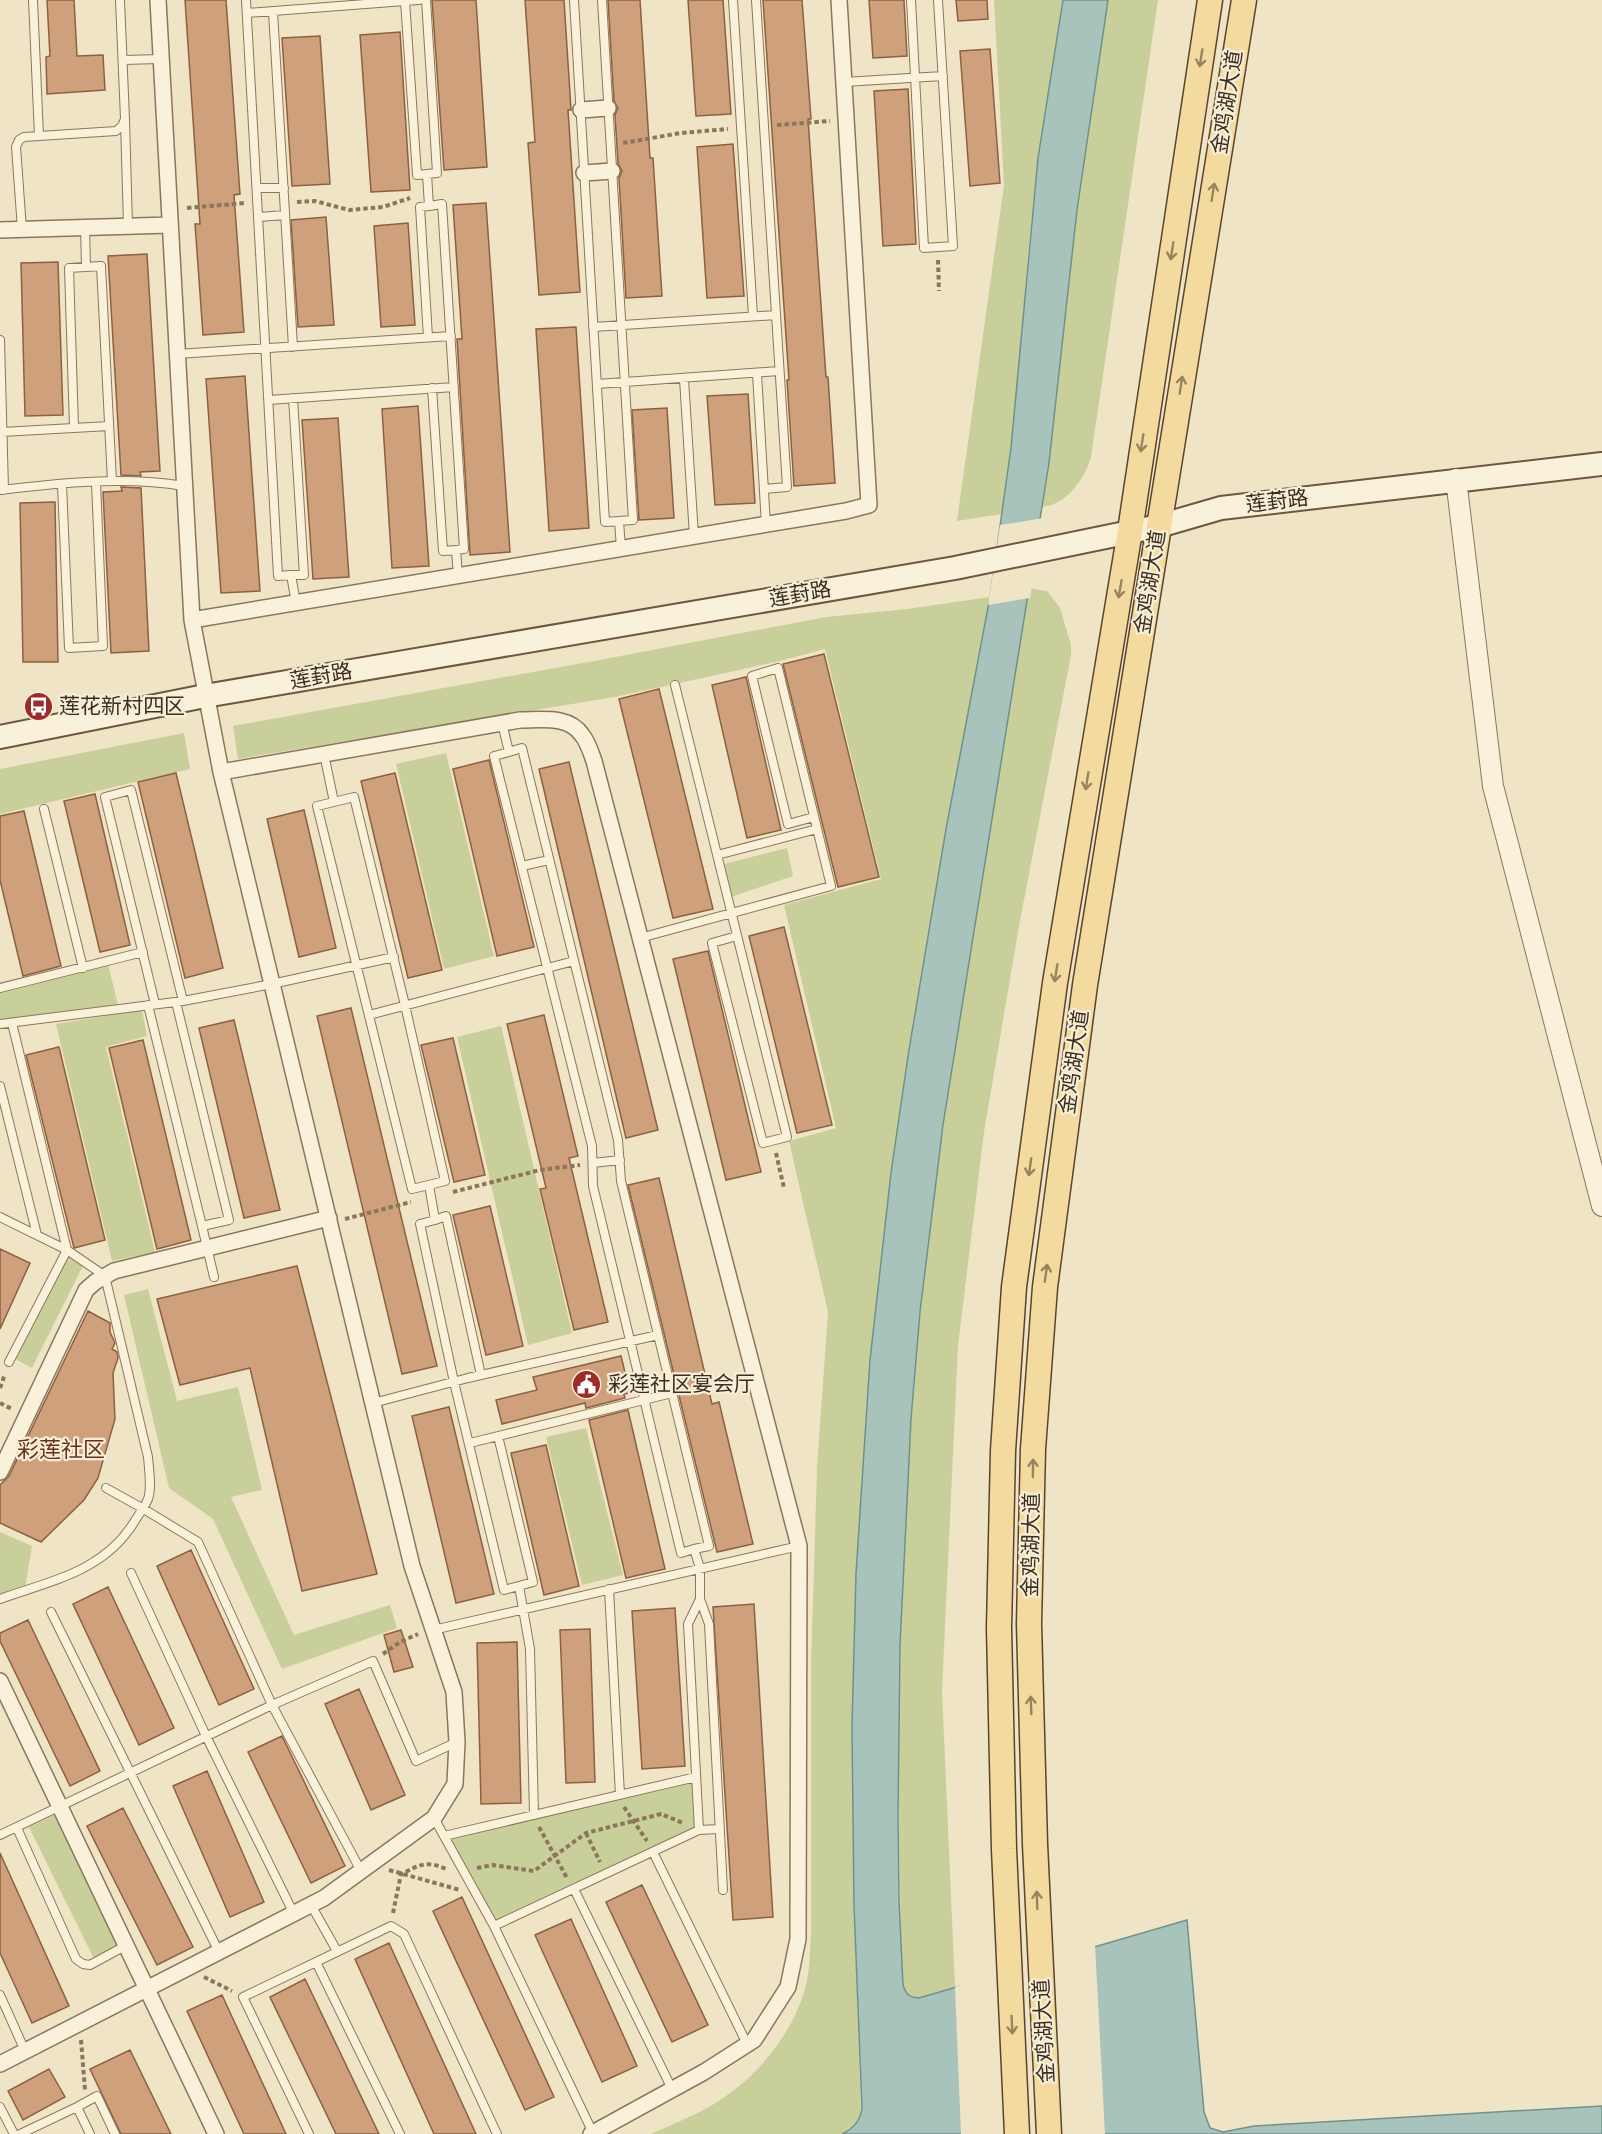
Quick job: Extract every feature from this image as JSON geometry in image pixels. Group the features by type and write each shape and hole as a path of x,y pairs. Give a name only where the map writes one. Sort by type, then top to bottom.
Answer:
{"main road":[{"name":"金鸡湖大道","path":"1017,2134 1009,1967 999,1628 1003,1451 1014,1287 1054,983 1130,531 1210,0"},
{"name":"金鸡湖大道","path":"1049,2134 1040,1958 1029,1624 1034,1449 1044,1287 1084,985 1244,0"},
{"name":"莲葑路","path":"0,736 205,696 955,568 1159,526 1221,508 1456,479 1602,464"}],"street":[{"path":"0,2064 324,1898 434,1818 455,1784 457,1742 454,1692 412,1566 221,772 192,620 158,0"},
{"path":"192,620 766,525 869,505 839,0"},
{"path":"581,110 608,108"},
{"path":"584,173 612,171"},
{"path":"0,230 170,225"},
{"path":"1456,479 1493,786 1602,1206"},
{"path":"221,772 520,720 551,720 570,724 582,735 594,761 799,1546 798,1939 788,1987 754,2040 704,2072 592,2134"},
{"path":"0,1472 86,1290 114,1271 329,1221"},
{"path":"0,1681 216,2134"}],"lane":[{"path":"33,0 39,136"},
{"path":"120,0 128,226"},
{"path":"246,0 278,576 304,574 293,398"},
{"path":"247,14 419,0"},
{"path":"405,1 417,175 437,173 426,0"},
{"path":"574,0 605,522 633,520 602,0"},
{"path":"733,0 753,316"},
{"path":"756,0 787,487 764,489"},
{"path":"911,0 924,248 953,246 938,0"},
{"path":"273,12 293,347"},
{"path":"123,60 160,59"},
{"path":"844,82 943,76"},
{"path":"22,229 16,147 19,140 24,137 116,131 125,119"},
{"path":"427,174 429,206"},
{"path":"257,188 284,188"},
{"path":"428,337 420,207 442,204 464,549 443,551 432,388"},
{"path":"259,217 285,215"},
{"path":"85,227 86,267"},
{"path":"74,428 69,268 101,266 112,482"},
{"path":"593,327 776,315"},
{"path":"177,354 451,336"},
{"path":"0,340 2,490 154,481 184,486"},
{"path":"597,384 779,371"},
{"path":"757,374 766,525"},
{"path":"684,379 694,536"},
{"path":"269,399 454,387"},
{"path":"2,432 109,426"},
{"path":"62,485 69,648 103,646 96,483"},
{"path":"620,521 621,548"},
{"path":"456,550 458,576"},
{"path":"291,575 296,603"},
{"path":"640,938 831,886 778,668 752,676 788,824 814,817"},
{"path":"675,685 787,1137 763,1143 712,943 737,936"},
{"path":"502,723 509,752"},
{"path":"522,748 618,1140 621,1181 709,1546 681,1553 593,1186 592,1146 494,756 509,752 522,748"},
{"path":"324,754 334,802"},
{"path":"202,1226 229,1220 131,790 105,797 143,952 152,1004 202,1226 207,1248 214,1276"},
{"path":"354,797 394,957 445,1181 412,1189 317,807 334,802 354,797"},
{"path":"44,809 82,968"},
{"path":"717,855 817,828"},
{"path":"522,866 549,860"},
{"path":"0,979 1,988 143,952"},
{"path":"0,1024 179,1001 272,984 394,957"},
{"path":"369,1015 574,962"},
{"path":"9,1362 67,1250 12,1023"},
{"path":"0,1086 37,1235"},
{"path":"593,1163 620,1160"},
{"path":"429,1185 435,1220"},
{"path":"482,1375 446,1216 420,1224 454,1382 504,1590 533,1582 498,1436"},
{"path":"0,1217 67,1250 105,1276 148,1457 148,1498 128,1533 105,1556 87,1568 0,1599"},
{"path":"373,1403 482,1375 658,1335"},
{"path":"470,1443 672,1393"},
{"path":"106,1488 198,1542 272,1705 366,1868"},
{"path":"433,1630 799,1546"},
{"path":"694,1549 700,1568 700,1599 709,1624 723,1890"},
{"path":"131,1573 206,1736 294,1914"},
{"path":"519,1586 530,1650 534,1815"},
{"path":"609,1589 620,1795"},
{"path":"699,1830 688,1624 700,1599"},
{"path":"51,1612 219,1952"},
{"path":"0,1835 272,1705 373,1661 416,1761 457,1742"},
{"path":"444,1836 696,1778"},
{"path":"434,1818 494,1926 592,2134"},
{"path":"17,1827 76,1959 83,1964 90,1965 125,1946"},
{"path":"494,1926 699,1830 720,1829"},
{"path":"653,1852 747,2044"},
{"path":"574,1889 672,2089"},
{"path":"311,1905 337,1951"},
{"path":"309,2134 243,1997 391,1926 404,1934 498,2134"},
{"path":"316,1962 400,2134"},
{"path":"0,1995 25,2051"},
{"path":"20,2134 97,2096 115,2134"},
{"path":"0,2107 14,2134"},
{"path":"77,2107 90,2134"}],"path":[{"path":"284,202 315,201 349,210 382,207 428,194"},
{"path":"169,209 258,202"},
{"path":"937,247 939,291"},
{"path":"773,1140 784,1188"},
{"path":"329,1221 540,1170 593,1163"},
{"path":"373,1661 414,1635 433,1630"},
{"path":"620,1795 621,1802 653,1852"},
{"path":"401,1874 419,1865 433,1863 450,1870 463,1871 493,1865 534,1871 586,1833 661,1814 699,1830"},
{"path":"534,1815 574,1889"},
{"path":"586,1833 606,1874"},
{"path":"366,1868 401,1874 476,1894"},
{"path":"391,1926 401,1874"},
{"path":"187,1968 243,1997"},
{"path":"80,2023 86,2102"}],"green space":[{"path":"994,0 1063,0 1038,158 1016,409 1002,514 957,521 1004,185"},
{"path":"1108,0 1158,0 1091,457 1084,474 1073,490 1059,501 1042,507 1049,463 1077,210"},
{"path":"1029,588 1047,591 1060,608 1071,645 1071,655 1019,926 984,1132 958,1346 942,1691 955,1987 919,1998 906,1994 903,1985 899,1802 902,1620 915,1374 927,1251 948,1085"},
{"path":"990,597 946,829 908,1056 891,1173 870,1360 856,1574 852,1726 854,1905 861,2114 854,2127 842,2134 651,2134 709,2107 743,2083 759,2068 773,2051 795,2015 809,1970 811,1665 817,1468 828,1312 789,1141 836,1128 784,905 881,879 825,649 615,697 238,759 233,726 826,617 907,609"},
{"path":"184,733 190,769 0,814 0,769"},
{"path":"446,753 494,956 444,969 396,764"},
{"path":"787,848 793,876 731,897 724,864"},
{"path":"108,964 118,1005 0,1021 0,991"},
{"path":"142,1010 147,1036 106,1047 155,1252 112,1261 56,1024"},
{"path":"501,1026 572,1333 528,1345 457,1037"},
{"path":"66,1256 83,1266 32,1368 13,1358"},
{"path":"148,1289 177,1401 238,1387 262,1490 231,1497 294,1635 390,1605 397,1628 282,1669 213,1519 169,1488 124,1295"},
{"path":"586,1428 623,1575 582,1585 546,1437"},
{"path":"0,1532 32,1546 25,1588 0,1597"},
{"path":"694,1779 698,1831 495,1923 446,1837"},
{"path":"57,1814 119,1946 94,1959 29,1827"}],"water":[{"path":"1063,0 1108,0 1077,210 1049,463 943,1125 920,1312 911,1419 900,1646 898,1815 903,1985 908,1994 919,1998 1187,1920 1204,2112 1210,2128 1223,2132 1254,2126 1602,2106 1602,2134 842,2134 855,2124 862,2109 854,1905 852,1726 856,1574 870,1360 891,1173 908,1056 946,829 990,597 1011,448 1038,158"}],"pier":[{"path":"1044,518 1030,598 988,605 1000,525"},
{"path":"1095,1944 1105,2134 961,2134 955,1987"}],"building":[{"path":"47,0 74,0 77,56 103,55 105,90 47,94 46,57 50,56"},
{"path":"185,0 226,0 240,194 234,195 244,332 203,335 195,224 200,224"},
{"path":"432,0 476,0 487,167 444,170"},
{"path":"525,0 564,0 571,110 568,110 580,292 539,295 528,143 535,142"},
{"path":"608,0 640,0 662,296 626,298 619,178 622,171 618,163 615,115 618,108 614,101"},
{"path":"688,0 723,0 731,114 696,116"},
{"path":"763,0 802,0 811,119 808,119 835,483 794,486"},
{"path":"869,0 904,0 907,56 873,58"},
{"path":"956,0 987,0 988,19 958,21"},
{"path":"400,32 410,190 371,192 360,35"},
{"path":"320,36 330,184 292,186 282,38"},
{"path":"990,49 1000,183 970,186 960,51"},
{"path":"908,89 916,244 883,246 874,91"},
{"path":"733,144 744,296 707,298 697,147"},
{"path":"486,203 510,552 470,555 457,339 462,339 453,205"},
{"path":"326,217 334,325 298,327 291,220"},
{"path":"408,223 415,325 381,327 374,226"},
{"path":"147,254 160,471 140,472 141,476 121,475 108,256"},
{"path":"58,262 63,415 25,416 21,263"},
{"path":"576,327 589,528 549,531 536,329"},
{"path":"245,376 260,591 221,593 206,379"},
{"path":"748,394 755,503 715,505 707,396"},
{"path":"418,406 429,566 392,568 382,409"},
{"path":"667,408 674,518 639,520 632,410"},
{"path":"338,418 349,577 313,579 302,420"},
{"path":"121,487 141,488 149,651 111,653 103,492 122,491"},
{"path":"55,502 58,662 23,662 20,503"},
{"path":"824,654 879,877 838,887 783,664"},
{"path":"746,677 781,830 747,838 712,685"},
{"path":"659,689 713,909 673,918 619,699"},
{"path":"489,760 534,947 497,956 453,769"},
{"path":"569,762 658,1130 626,1138 539,769"},
{"path":"176,773 223,968 185,978 138,782"},
{"path":"395,773 442,970 408,978 361,781"},
{"path":"95,794 130,945 100,952 64,801"},
{"path":"304,810 336,948 299,957 267,819"},
{"path":"24,811 61,966 23,976 0,880 0,816"},
{"path":"784,927 832,1125 797,1133 749,936"},
{"path":"708,951 761,1172 726,1180 673,959"},
{"path":"351,1008 437,1366 402,1374 317,1016"},
{"path":"544,1015 578,1156 569,1158 608,1322 574,1330 540,1189 546,1188 507,1024"},
{"path":"234,1020 280,1210 244,1218 199,1028"},
{"path":"453,1038 485,1175 454,1182 421,1045"},
{"path":"143,1040 191,1240 157,1249 109,1048"},
{"path":"59,1047 105,1240 74,1248 26,1055"},
{"path":"659,1178 712,1404 719,1402 753,1544 717,1552 628,1185"},
{"path":"490,1206 523,1346 486,1355 453,1215"},
{"path":"0,1249 30,1263 0,1329"},
{"path":"297,1266 377,1574 302,1591 250,1368 180,1385 157,1299"},
{"path":"88,1311 110,1323 110,1332 115,1343 112,1349 117,1352 118,1358 113,1373 115,1419 98,1478 84,1500 41,1542 0,1523 0,1485 9,1476"},
{"path":"621,1356 630,1393 624,1394 625,1398 586,1408 585,1403 502,1424 496,1400 537,1390 533,1377"},
{"path":"449,1407 494,1594 456,1603 412,1416"},
{"path":"628,1410 665,1569 626,1578 589,1420"},
{"path":"546,1445 579,1586 544,1595 511,1453"},
{"path":"191,1550 254,1689 219,1705 157,1566"},
{"path":"108,1587 174,1728 139,1745 73,1604"},
{"path":"754,1604 773,1917 733,1920 713,1607"},
{"path":"675,1608 685,1766 642,1769 632,1611"},
{"path":"28,1620 100,1771 70,1786 0,1641 0,1633"},
{"path":"590,1629 595,1782 566,1783 560,1630"},
{"path":"401,1630 413,1667 394,1672 384,1635"},
{"path":"517,1642 521,1803 481,1804 477,1643"},
{"path":"359,1689 405,1795 371,1810 325,1704"},
{"path":"282,1736 345,1866 311,1883 248,1752"},
{"path":"207,1771 264,1902 230,1917 173,1786"},
{"path":"123,1808 193,1947 157,1965 87,1826"},
{"path":"0,1853 69,2006 32,2023 0,1953"},
{"path":"642,1885 708,2025 672,2042 606,1902"},
{"path":"462,1897 554,2097 525,2110 433,1911"},
{"path":"571,1919 637,2066 602,2082 535,1935"},
{"path":"389,1943 476,2134 434,2134 355,1959"},
{"path":"305,1979 379,2134 336,2134 270,1997"},
{"path":"222,1995 286,2134 244,2134 187,2011"},
{"path":"130,2050 171,2134 121,2134 90,2069"},
{"path":"49,2069 65,2097 23,2120 8,2091"}],"place":[{"name":"莲花新村四区","path":"38,706"},
{"name":"彩莲社区宴会厅","path":"587,1384"}],"district":[{"name":"彩莲社区","path":"61,1449"}]}
